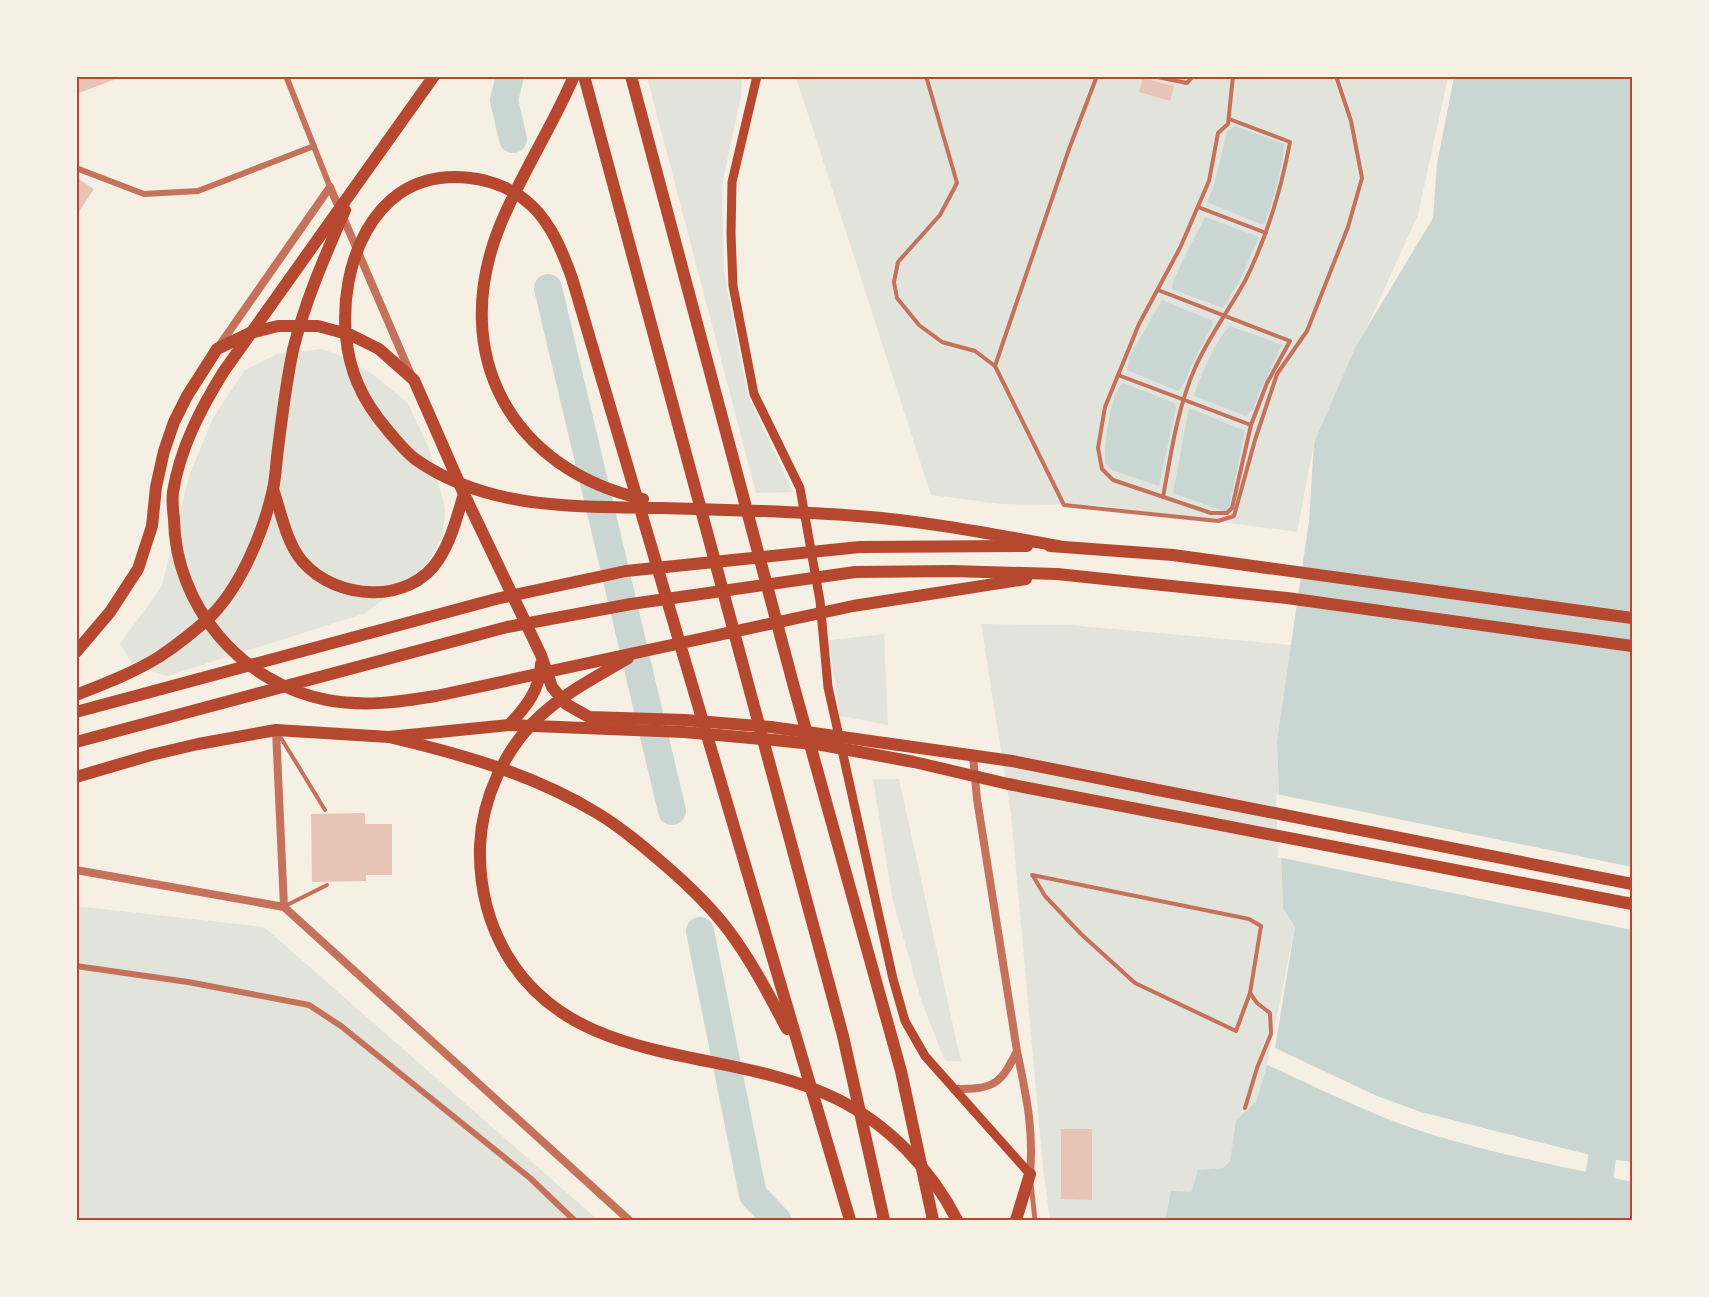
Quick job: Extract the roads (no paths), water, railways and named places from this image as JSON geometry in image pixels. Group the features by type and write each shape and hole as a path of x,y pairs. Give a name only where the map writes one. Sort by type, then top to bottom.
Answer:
{"highway":[{"path":"434,76 224,370 201,407 184,449 173,493 174,537 180,566 203,616 221,639 241,658 265,676 296,690 326,699 361,704 394,703 436,696 853,606 1057,574"},
{"path":"574,76 512,197 498,229 489,259 483,292 482,321 485,350 491,375 504,403 526,435 553,460 589,482 628,496 685,509"},
{"path":"584,76 843,1036 884,1221"},
{"path":"630,76 791,675 901,1071 933,1221"},
{"path":"850,1221 800,1056 646,528 572,278 551,231 533,206 511,190 489,181 464,177 442,178 401,193 371,223 359,244 349,275 346,326 350,358 357,383 388,430 413,457 450,479 492,495 518,501 564,505 685,509 859,516 958,527 1058,546"},
{"path":"76,695 116,679 157,658 189,634 213,614 248,561 273,489 293,349 306,307 353,190"},
{"path":"76,652 110,612 138,569 152,526 156,487 164,451 174,422 187,396 217,349 250,333 278,326 318,326 351,335 379,349 414,380 464,494 542,655 552,687 566,704 589,723 822,746 914,762 1008,784 1632,904"},
{"path":"273,489 287,533 302,561 324,578 350,590 378,594 399,589 419,578 438,560 452,533 464,494"},
{"path":"76,712 496,599 626,571 860,547 1058,546 1173,555 1632,618"},
{"path":"76,742 507,627 631,604 855,572 952,571 1057,574 1287,598 1632,646"},
{"path":"638,653 572,691 540,716 505,760 485,813 481,839 481,885 497,939 528,985 549,1004 596,1031 638,1046 673,1055 733,1065 795,1082 838,1099 858,1111 894,1137 924,1168 946,1199 957,1221"},
{"path":"509,725 534,694 541,678 542,655"},
{"path":"76,777 151,755 276,730 389,737 509,725 685,720 771,727 1012,761 1632,884"},
{"path":"389,737 458,753 548,787 597,813 640,843 686,883 728,930 762,982 800,1056"},
{"path":"1016,1221 1030,1174"}],"main road":[{"path":"757,76 732,182 733,286 754,394 800,488 820,601 828,687 893,979 905,1021 926,1056 1030,1174"}],"street":[{"path":"286,76 330,187 414,380"},
{"path":"76,168 144,194 198,191 314,146"},
{"path":"217,349 330,187"},
{"path":"276,730 284,907"},
{"path":"973,756 1017,1051 1030,1113 1032,1147 1030,1174 1035,1221"},
{"path":"76,870 284,907 629,1221"},
{"path":"76,966 188,982 309,1005 341,1026 521,1171 574,1221"},
{"path":"954,1089 992,1086 1007,1071 1017,1051"}],"lane":[{"path":"926,76 957,183 940,215 898,262 894,282 897,297 919,325 942,342 975,351 995,366 1064,505 1218,520 1234,516 1276,374 1307,331 1348,226 1362,178 1351,121 1336,76"},
{"path":"995,366 1069,149 1097,76"},
{"path":"1152,76 1187,83 1193,76"},
{"path":"1158,290 1290,341 1267,383 1251,425 1232,508 1227,513 1211,513 1113,480 1102,469 1098,448 1105,407 1139,324 1180,249 1209,182 1218,133 1228,124 1233,76"},
{"path":"1163,497 1172,447 1195,368 1244,282 1266,233 1284,172 1290,142 1229,119"},
{"path":"1198,207 1266,233"},
{"path":"1118,375 1251,425"},
{"path":"276,730 325,810"},
{"path":"1245,1108 1257,1068 1271,1034 1269,1013 1257,1003 1250,993 1260,926 1250,920 1032,875 1045,896 1081,934 1136,983 1236,1031 1250,993"},
{"path":"284,907 327,885"}],"waterway":[{"path":"510,76 504,100 513,139"},
{"path":"548,288 672,811"},
{"path":"700,931 753,1195 777,1220"},
{"path":"1594,1220 1607,1118"}]}
